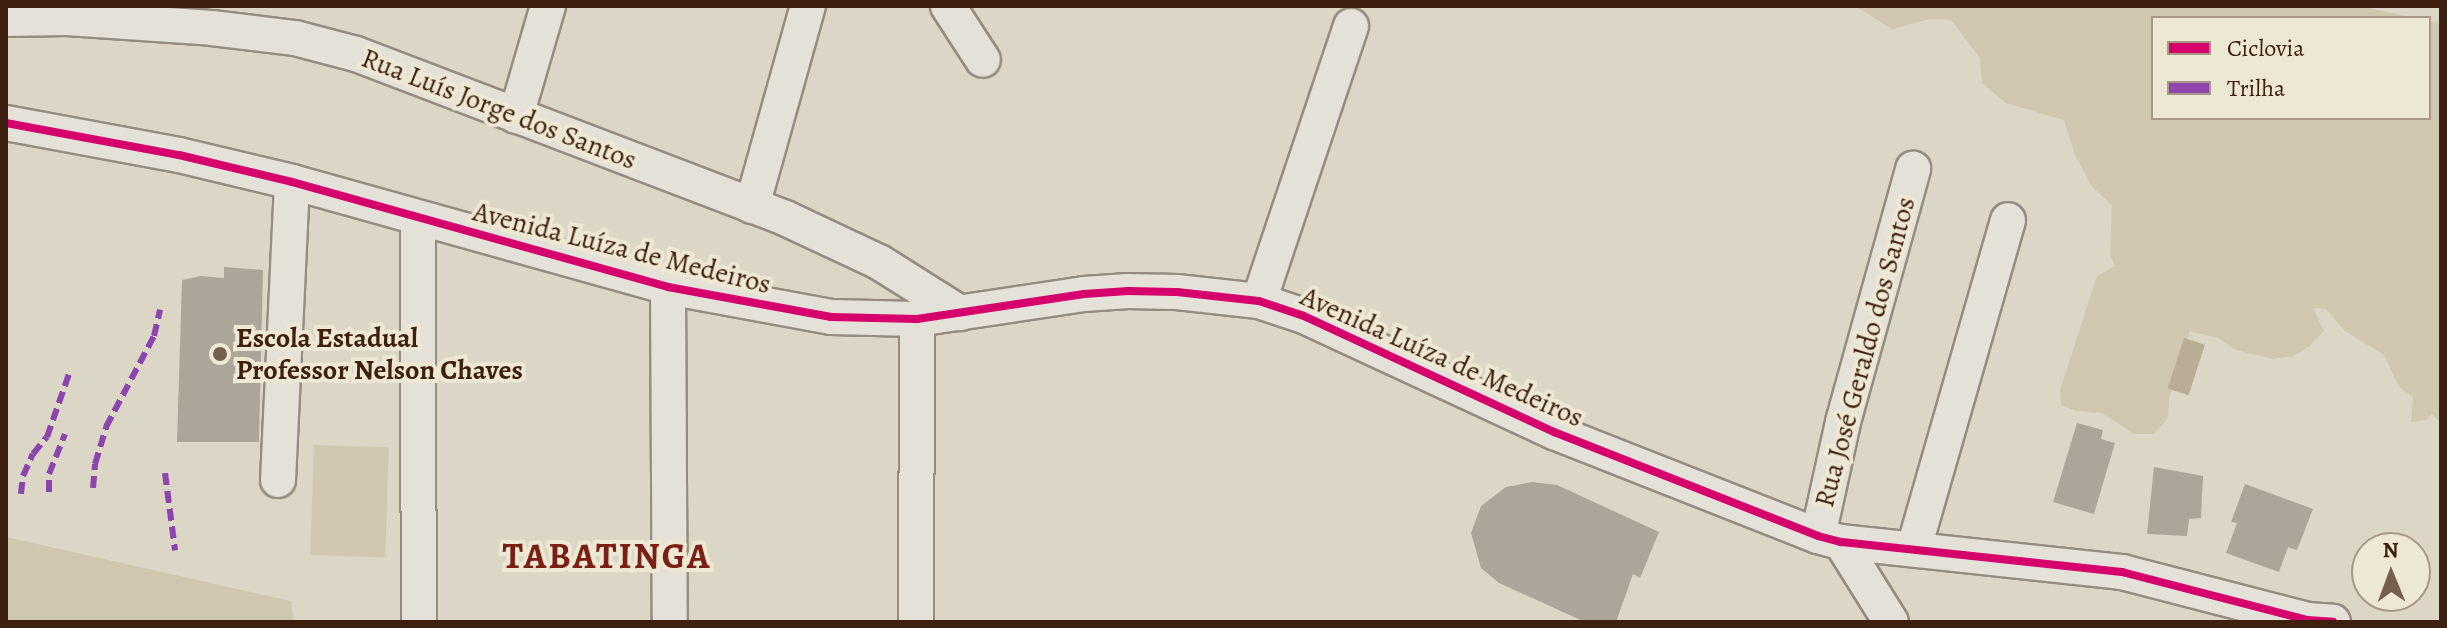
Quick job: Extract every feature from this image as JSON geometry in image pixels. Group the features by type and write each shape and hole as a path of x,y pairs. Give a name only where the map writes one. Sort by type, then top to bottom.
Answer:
{"street":[{"path":"516,116 548,6"},
{"path":"752,206 808,6"},
{"path":"948,6 983,60"},
{"name":"Rua Luís Jorge dos Santos","path":"6,19 69,12 295,38 356,54 846,244 960,313"},
{"path":"1259,301 1351,26"},
{"name":"Avenida Luíza de Medeiros","path":"6,123 179,155 292,182 668,287 831,317 917,319 1084,294 1128,291 1177,292 1259,301 1304,316 1568,439 1830,539 2122,572 2307,620 2333,622"},
{"name":"Rua José Geraldo dos Santos","path":"1830,539 1843,422 1913,169"},
{"path":"278,480 292,182"},
{"path":"418,219 419,622"},
{"path":"1914,548 2008,220"},
{"path":"668,287 670,622"},
{"path":"916,622 917,319"},
{"path":"1830,539 1891,622"}],"shaded area":[{"path":"1855,6 2359,6 2406,16 2151,16 2151,120 2431,120 2431,21 2441,23 2441,424 2432,414 2426,420 2411,422 2413,397 2399,387 2384,355 2345,331 2326,309 2313,308 2324,331 2310,346 2293,356 2273,359 2236,350 2218,338 2190,331 2169,398 2168,418 2154,434 2134,434 2102,413 2076,411 2061,405 2060,390 2097,276 2115,266 2110,254 2112,205 2092,187 2075,155 2064,120 2006,103 1982,83 1980,58 1951,20 1930,19 1892,29"},
{"path":"2184,338 2205,345 2189,395 2168,388"},
{"path":"314,445 389,448 385,558 310,555"},
{"path":"6,537 291,601 294,622 6,622"}],"building":[{"path":"224,267 263,270 259,442 177,442 182,280 201,276 224,278"},
{"path":"2077,423 2103,430 2101,439 2115,443 2094,514 2053,502"},
{"path":"2154,467 2203,476 2201,518 2189,519 2187,536 2147,534"},
{"path":"1532,482 1557,485 1659,532 1640,578 1633,574 1616,622 1585,622 1499,583 1481,568 1471,533 1481,506 1506,487"},
{"path":"2245,484 2313,509 2297,550 2288,547 2279,572 2226,553 2237,523 2231,522"}],"marked path":[{"path":"93,488 95,464 106,427 154,336 160,310"},
{"path":"21,494 23,476 33,454 47,437 70,371"},
{"path":"49,492 49,474 65,434"},
{"path":"165,473 175,550"}],"cycle path":[{"path":"6,123 179,155 292,182 668,287 831,317 917,319 1084,294 1128,291 1177,292 1259,301 1304,316 1554,432 1818,536 1841,542 2122,572 2307,620 2333,622"}],"place":[{"name":"Escola Estadual Professor Nelson Chaves","path":"220,354"}],"district":[{"name":"TABATINGA","path":"607,556"}]}
